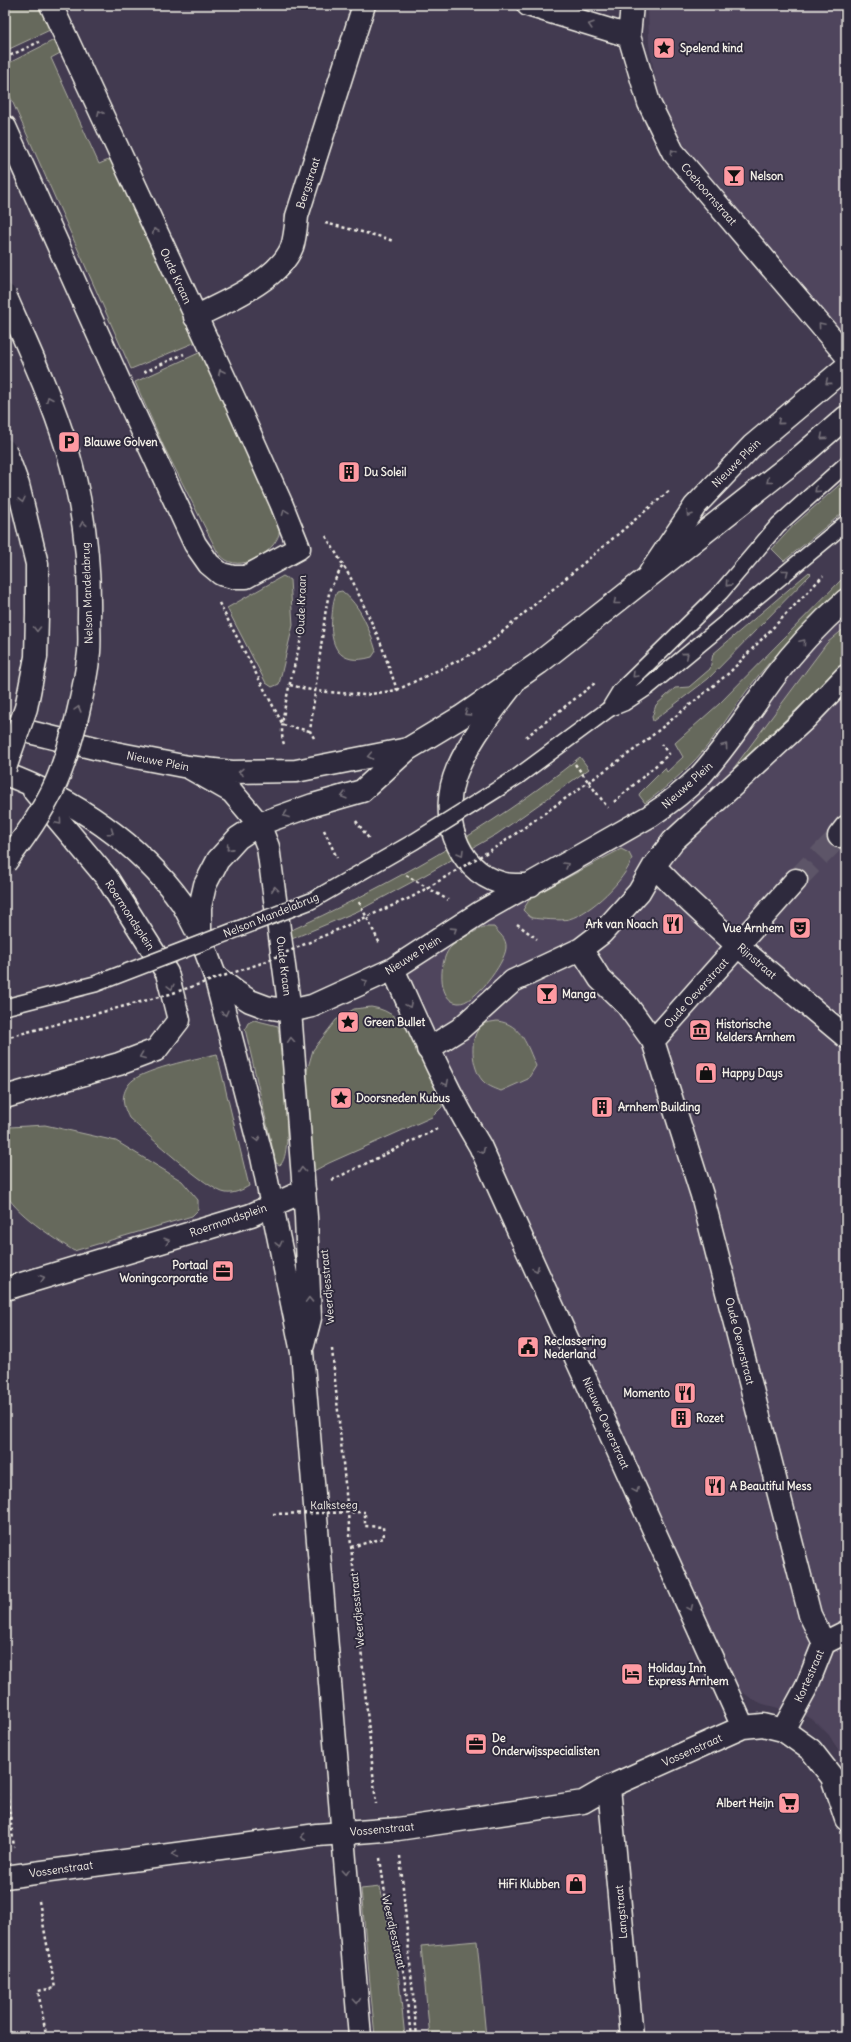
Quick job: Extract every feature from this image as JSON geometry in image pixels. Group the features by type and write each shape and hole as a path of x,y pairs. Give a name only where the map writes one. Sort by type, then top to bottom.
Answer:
{"street":[{"name":"Oude Kraan","path":"51,5 208,343 281,503 299,548"},
{"name":"Bergstraat","path":"195,317 250,289 275,271 291,248 297,216 364,5"},
{"path":"528,5 629,36"},
{"name":"Coehoornstraat","path":"632,5 629,36 648,103 673,152 846,355"},
{"path":"5,127 120,383 195,544 209,564 221,574 233,578 246,578 299,548"},
{"name":"Nelson Mandelabrug","path":"5,294 53,408 67,449 76,486 86,542 89,593 89,652 80,702 60,773 29,831 5,863"},
{"name":"Nieuwe Plein","path":"647,578 695,506 752,446 846,367"},
{"name":"Nieuwe Plein","path":"846,417 800,457 515,681 408,749 362,790 259,824 238,838 218,860 208,879 200,907 200,936 215,976 250,1001 266,1007 290,1011 312,1006 330,999 352,987 392,969 481,912 531,885 650,816 675,798 698,777 715,758 777,674 807,637 846,600"},
{"path":"5,450 18,485 37,564 36,658 26,708 5,768"},
{"path":"428,1049 460,1029 513,982 572,954 602,933 639,892 654,866 673,841 805,719 846,676"},
{"path":"515,681 487,718 467,749 456,772 451,790 450,814 457,845 468,864 502,883 531,885"},
{"name":"Nieuwe Plein","path":"5,726 115,753 188,767 232,772 296,771 329,766 408,749"},
{"name":"Oude Kraan","path":"188,767 232,792 259,824 268,847 273,875 290,1011"},
{"path":"5,774 25,781 79,809 123,840 162,877 182,904 200,936"},
{"name":"Roermondsplein","path":"5,1097 119,1064 156,1050 179,1020 167,973 111,885 25,781"},
{"name":"Rijnstraat","path":"654,866 738,945 846,1037"},
{"name":"Oude Oeverstraat","path":"653,1041 796,880"},
{"name":"Oude Oeverstraat","path":"572,954 628,1005 653,1041 702,1195 810,1616 824,1643"},
{"name":"Nieuwe Oeverstraat","path":"392,969 428,1049 463,1117 480,1146 743,1727"},
{"name":"Weerdjesstraat","path":"215,976 262,1157 302,1352 360,2037"},
{"name":"Weerdjesstraat","path":"290,1011 304,1191 310,1318 302,1352"},
{"name":"Roermondsplein","path":"5,1289 251,1215 304,1191"},
{"name":"Kortestraat","path":"783,1730 806,1688 824,1643 846,1632"},
{"name":"Vossenstraat","path":"19,1875 342,1833 388,1830 583,1802 609,1787 743,1727 763,1725 783,1730"},
{"path":"783,1730 811,1750 832,1777 846,1819"},
{"name":"Langstraat","path":"609,1787 632,2037"}],"lane":[{"path":"609,709 624,686 721,592 778,525 846,464"},
{"path":"609,709 624,703 648,687 846,523"},
{"name":"Nelson Mandelabrug","path":"5,1007 95,984 311,901 416,841 517,777 609,709"}],"path":[{"path":"5,58 62,30"},
{"path":"297,216 393,241"},
{"path":"120,383 208,343"},
{"path":"315,691 365,695 397,690 482,649 676,486"},
{"name":"Oude Kraan","path":"299,548 304,595 303,627 290,685 315,691"},
{"path":"209,564 219,605 283,725 310,731"},
{"path":"329,766 310,731 330,589 343,565 353,582 380,641 397,690"},
{"path":"586,785 638,747 729,673 825,574"},
{"path":"526,738 597,681"},
{"path":"608,808 669,754 661,744"},
{"path":"343,796 357,823 371,842"},
{"path":"402,872 451,901"},
{"path":"481,912 517,923 572,954"},
{"path":"304,1191 463,1117"},
{"name":"Weerdjesstraat","path":"332,1342 351,1547 388,1830 386,1901 404,1974 410,2037"},
{"name":"Kalksteeg","path":"273,1514 365,1512 365,1526 383,1527 384,1538 351,1547"},
{"path":"7,1793 19,1875 55,1988 38,1991 46,2034 48,2037"},
{"path":"388,1830 417,2037"}],"shaded area":[{"path":"648,5 846,5 846,336 700,170 686,149 658,95 649,44"},
{"path":"846,616 846,1772 838,1750 829,1735 818,1724 805,1715 763,1704 752,1699 741,1691 734,1683 480,1124 471,1114 409,984 408,977 414,965 644,834 685,805 718,772 745,737 776,692 798,665"}],"green space":[{"path":"5,5 41,5 52,29 5,51"},
{"path":"56,39 62,52 51,58 99,164 111,159 196,342 131,369 5,85 5,65"},
{"path":"201,352 275,515 279,530 276,541 265,553 257,558 241,563 233,563 226,560 217,551 164,447 135,382"},
{"path":"846,479 846,510 784,561 772,549 795,524"},
{"path":"809,572 811,574 708,679 653,721 652,717 656,705 675,688 689,687 710,669 713,654"},
{"path":"846,575 846,584 768,664 697,758 672,782 645,803 639,795 640,793 665,768 667,772 683,757 675,743 719,704"},
{"path":"283,576 290,580 293,625 279,684 272,687 266,683 227,608"},
{"path":"342,591 354,603 364,618 376,651 372,657 351,659 338,651 334,644 331,626 333,603 337,592"},
{"path":"846,627 846,663 733,769 827,643"},
{"path":"580,757 589,769 497,834 358,911 287,941 283,934 361,896 437,855 510,809"},
{"path":"621,849 629,853 632,859 628,867 615,886 606,895 578,916 566,920 532,918 523,910 531,897"},
{"path":"483,927 494,927 502,936 506,945 504,955 495,973 488,982 465,1002 458,1003 451,1000 446,995 443,987 442,968 444,959 448,951 459,940"},
{"path":"371,1007 385,1011 397,1018 407,1029 423,1055 441,1095 442,1107 432,1117 312,1172 304,1081 313,1050 336,1020 354,1009"},
{"path":"254,1020 278,1026 284,1077 287,1122 285,1157 280,1165 276,1163 245,1029 248,1023"},
{"path":"497,1021 512,1026 518,1031 536,1066 528,1079 501,1091 488,1085 482,1080 476,1068 473,1052 473,1045 478,1030 484,1024"},
{"path":"217,1054 249,1186 232,1193 217,1190 177,1160 129,1118 123,1101 124,1093 129,1084 144,1074 170,1065"},
{"path":"45,1125 116,1141 182,1181 198,1200 198,1210 192,1216 74,1251 25,1216 16,1208 5,1191 5,1130 10,1127"},
{"path":"380,1887 397,1963 405,2037 375,2037 361,1889"},
{"path":"477,1941 486,2037 430,2037 421,1946"}],"tunnel":[{"path":"796,880 839,836"}],"place":[{"name":"Spelend kind","path":"664,48"},
{"name":"Nelson","path":"734,176"},
{"name":"Blauwe Golven","path":"69,442"},
{"name":"Du Soleil","path":"349,472"},
{"name":"Ark van Noach","path":"673,924"},
{"name":"Vue Arnhem","path":"800,928"},
{"name":"Manga","path":"547,994"},
{"name":"Green Bullet","path":"348,1022"},
{"name":"Historische Kelders Arnhem","path":"700,1030"},
{"name":"Happy Days","path":"706,1073"},
{"name":"Doorsneden Kubus","path":"341,1098"},
{"name":"Arnhem Building","path":"602,1107"},
{"name":"Portaal Woningcorporatie","path":"223,1271"},
{"name":"Reclassering Nederland","path":"528,1347"},
{"name":"Momento","path":"685,1393"},
{"name":"Rozet","path":"681,1418"},
{"name":"A Beautiful Mess","path":"715,1486"},
{"name":"Holiday Inn Express Arnhem","path":"632,1674"},
{"name":"De Onderwijsspecialisten","path":"476,1744"},
{"name":"Albert Heijn","path":"789,1803"},
{"name":"HiFi Klubben","path":"576,1884"}]}
